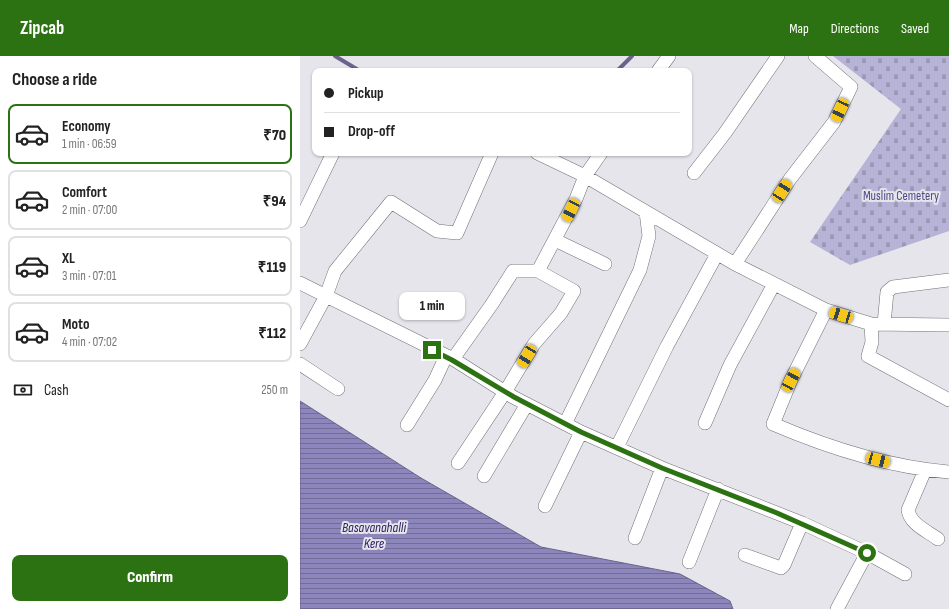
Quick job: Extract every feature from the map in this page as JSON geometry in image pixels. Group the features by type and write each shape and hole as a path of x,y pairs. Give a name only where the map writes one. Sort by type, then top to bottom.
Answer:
{"street":[{"path":"660,68 669,56"},
{"path":"694,173 725,133 778,56"},
{"path":"735,264 790,179 834,122 851,87 815,56"},
{"path":"300,221 332,156"},
{"path":"300,344 326,296 335,271 391,202 437,231 457,233 491,156"},
{"path":"543,156 585,176 735,264 826,310 877,324 949,324"},
{"path":"538,271 556,240 576,199 585,176 599,156"},
{"path":"565,424 640,270 649,236 646,212"},
{"path":"556,240 605,264"},
{"path":"617,447 717,254"},
{"path":"407,425 449,358 492,304 513,271 538,271 574,291 561,312 534,344 505,392 458,463"},
{"path":"949,280 893,287 887,292 868,356 949,400"},
{"path":"300,283 348,309 449,358 505,392 581,432 662,468 802,523 867,553 905,574"},
{"path":"705,423 730,365 774,284"},
{"path":"826,310 791,380 773,424 815,442 906,468 949,472"},
{"path":"300,364 338,389"},
{"path":"484,476 527,404"},
{"path":"545,506 581,432"},
{"path":"635,538 662,468"},
{"path":"926,470 908,510 909,516 912,520 938,539"},
{"path":"689,562 718,489"},
{"path":"745,555 781,568 784,565 802,523"},
{"path":"837,609 867,553"}],"green space":[{"name":"Muslim Cemetery","path":"833,56 949,56 949,231 850,265 810,242 901,109"}],"water":[{"name":"Basavanahalli Kere","path":"300,401 421,478 541,547 680,574 730,601 733,609 300,609"}],"waterway":[{"path":"335,56 355,68"},
{"path":"620,68 632,56"}],"route":[{"path":"432,350 452,360 514,397 581,432 662,468 753,503 827,534 867,553"}]}
